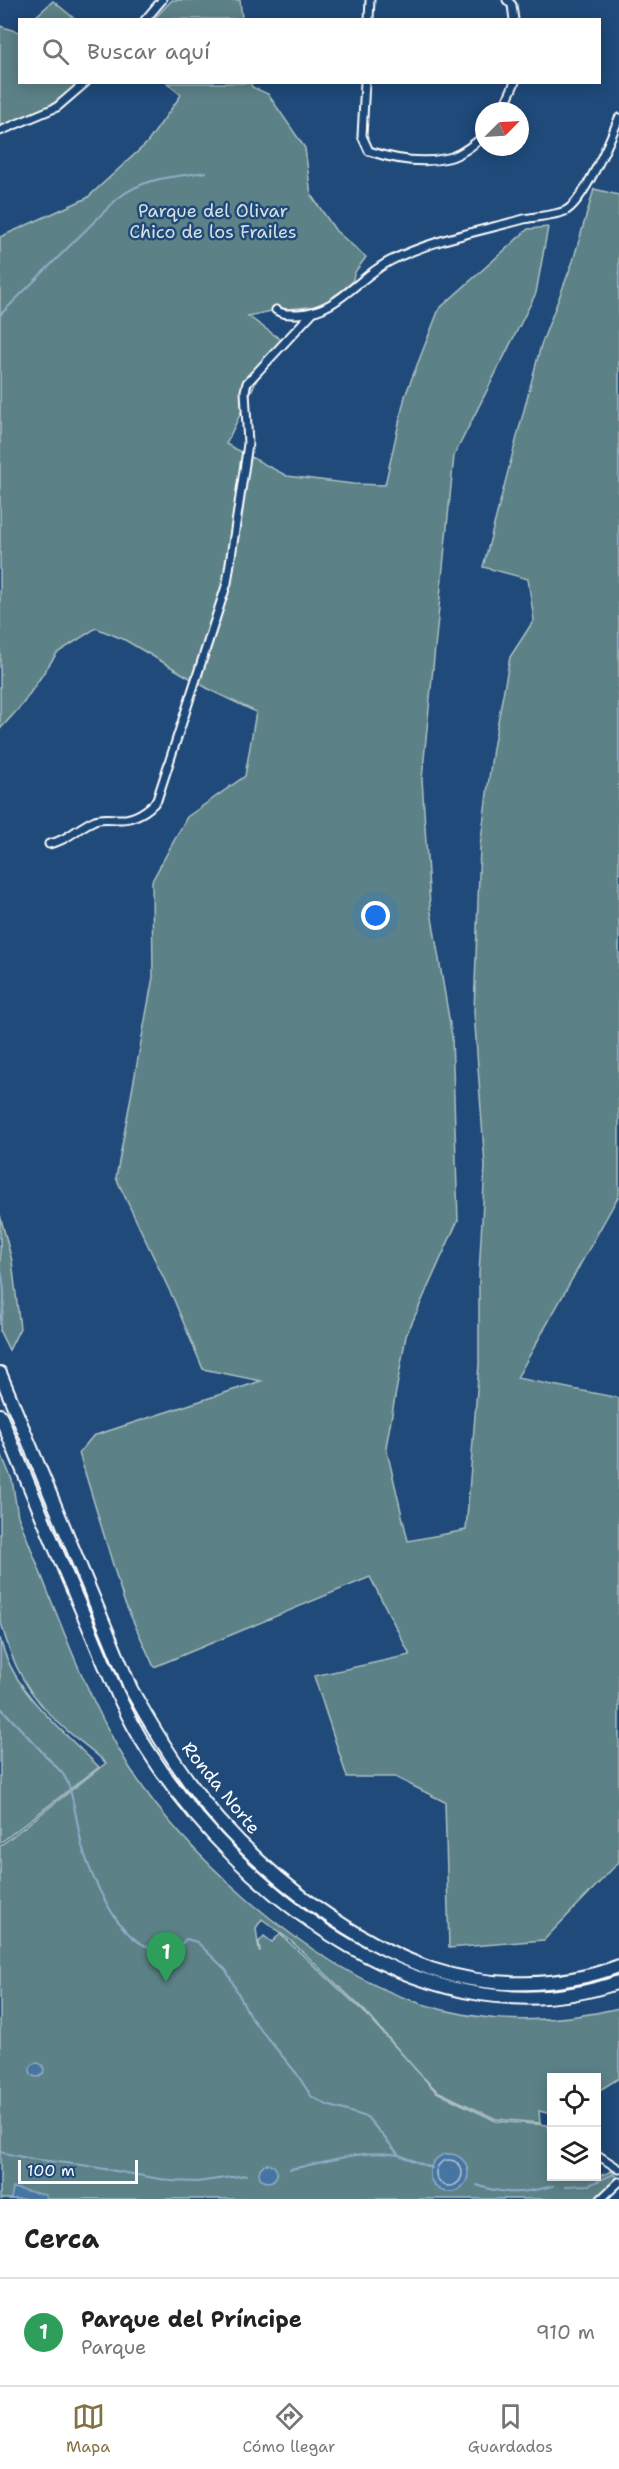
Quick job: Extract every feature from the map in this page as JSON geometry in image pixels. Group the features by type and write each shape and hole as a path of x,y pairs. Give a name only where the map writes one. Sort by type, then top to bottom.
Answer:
{"highway":[{"name":"Ronda Norte","path":"0,1373 131,1689 156,1734 196,1792 248,1850 294,1890 339,1922 398,1955 432,1969 493,1982 523,1983 551,1982 619,1966"},
{"name":"Ronda Norte","path":"0,1415 90,1630 146,1747 181,1799 239,1863 300,1915 336,1939 402,1972 442,1986 482,1995 540,1997 572,1993 619,1982"}],"street":[{"path":"147,18 162,0"},
{"path":"369,18 370,0"},
{"path":"507,0 512,6 514,18"},
{"path":"0,131 57,107 84,84"},
{"path":"365,84 362,136 369,151 387,157 417,160 449,158 475,144"},
{"path":"506,102 514,84"},
{"path":"276,310 282,314 313,312 326,308 347,294 377,268 411,250 564,211 575,203 582,193 608,146 619,118"},
{"path":"49,844 62,841 98,819 133,817 151,807 157,800 227,583 248,444 245,392 248,384 313,312"},
{"path":"601,2157 619,2169"},
{"path":"601,2199 619,2182"}],"green space":[{"path":"172,0 240,0 242,18 155,18"},
{"path":"53,1 74,18 34,18"},
{"path":"0,26 18,32 18,84 79,84 50,106 0,127"},
{"name":"Parque del Olivar Chico de los Frailes","path":"168,84 251,84 252,87 268,94 305,148 311,195 336,231 366,257 355,272 351,285 320,306 276,310 248,316 287,344 263,367 226,444 287,476 353,484 385,485 405,396 439,309 528,229 548,227 536,293 454,456 422,779 430,906 452,1036 458,1220 406,1336 386,1447 408,1541 466,1530 479,1364 479,1274 485,1166 474,1011 480,847 493,748 510,657 534,620 528,579 483,567 541,345 573,261 594,189 619,195 619,1195 517,1378 619,1398 619,1862 544,1940 449,1948 445,1802 395,1777 347,1777 314,1676 410,1655 370,1577 154,1667 124,1601 79,1453 93,1436 261,1381 203,1369 174,1300 116,1178 153,977 152,881 187,817 245,776 256,712 212,691 125,640 96,628 57,653 22,705 0,729 0,237 87,198 147,143 181,95"},
{"path":"0,1215 12,1261 20,1328 9,1350 0,1332"},
{"path":"0,1451 12,1480 18,1516 68,1643 96,1705 128,1765 168,1820 231,1885 290,1934 376,1986 420,2004 466,2015 514,2020 565,2018 619,2008 619,2078 601,2089 601,2073 547,2073 547,2113 539,2111 540,2123 496,2119 437,2091 418,2072 436,2092 496,2121 547,2125 547,2181 601,2181 601,2175 612,2171 618,2178 594,2199 0,2199 0,1846 106,1763 50,1715 30,1691 10,1651 0,1619","holes":["262,1919 291,1941 365,2011 411,2064 364,2012 280,1934 272,1942 264,1936 259,1942 259,1951 256,1928"]},
{"path":"0,1638 6,1657 27,1693 54,1724 99,1767 0,1843"}],"water":[{"path":"34,2063 40,2063 44,2070 40,2077 34,2077 30,2073 30,2067"},
{"path":"449,2154 462,2160 468,2173 462,2186 449,2192 436,2186 430,2173 436,2160"},
{"path":"264,2164 272,2164 277,2169 275,2180 264,2182 259,2177 259,2169"},
{"path":"13,2188 46,2195 46,2199 11,2199"}],"waterway":[{"path":"0,315 117,199 127,192 159,179 206,172"},
{"path":"0,1267 4,1296 0,1324"},
{"path":"0,1707 63,1774 68,1783 82,1846 92,1873 107,1904 126,1931 137,1941 159,1949 176,1950 186,1939 197,1942 226,1970 251,2018 297,2074 311,2096 327,2105 367,2117 399,2155 432,2168"},
{"path":"0,2152 171,2181 197,2182 246,2175"},
{"path":"290,2169 371,2153 399,2155"},
{"path":"566,2186 589,2185 614,2174"},
{"path":"477,2185 506,2192 553,2186"}],"place":[{"name":"Parque del Príncipe","path":"166,1982"}]}
